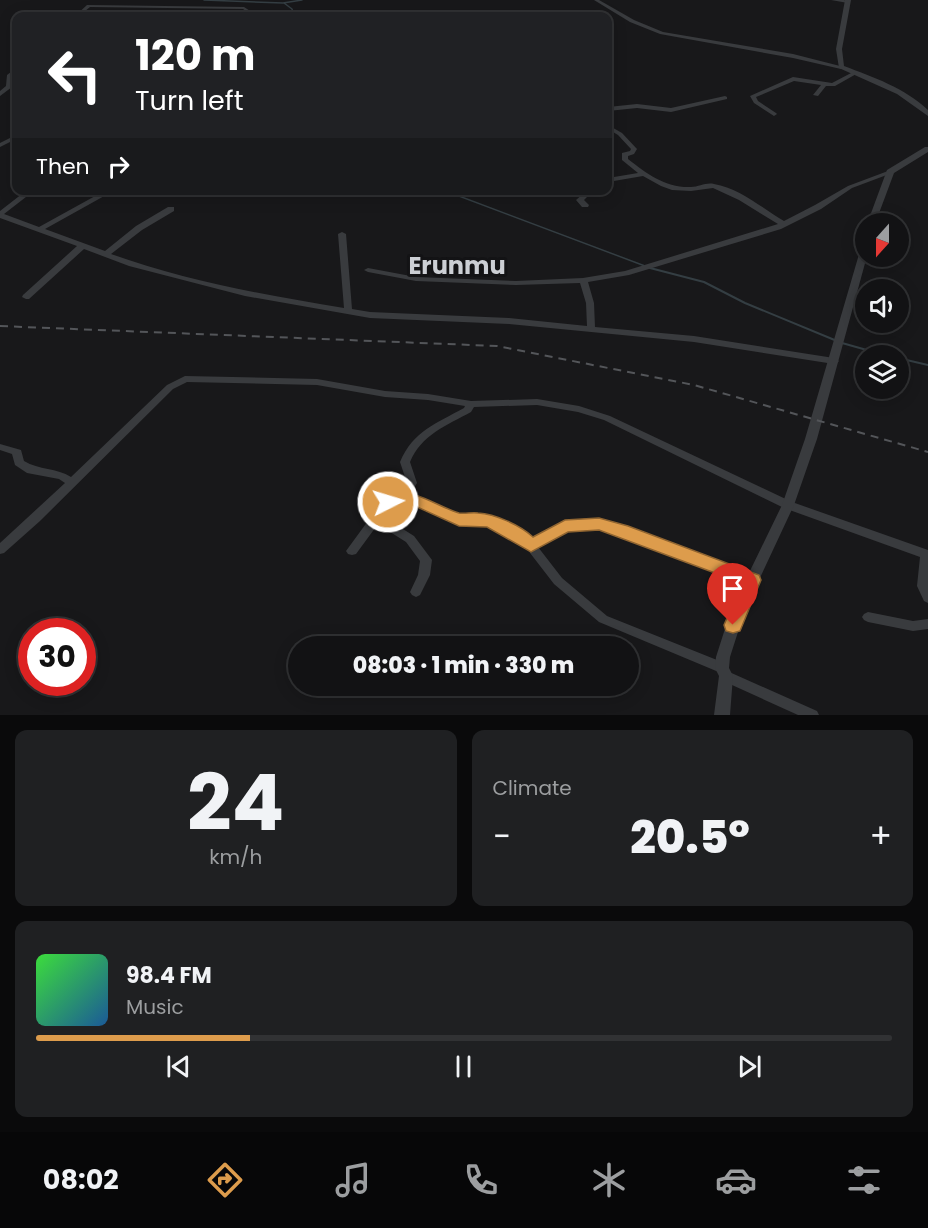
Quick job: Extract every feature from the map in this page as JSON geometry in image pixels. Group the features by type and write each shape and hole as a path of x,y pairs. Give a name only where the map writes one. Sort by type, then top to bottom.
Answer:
{"street":[{"path":"596,0 632,21 662,33 842,67 925,106 928,114"},
{"path":"833,0 848,1 839,49 842,67"},
{"path":"82,12 89,6 244,8 250,12"},
{"path":"774,114 756,102 753,96 793,79 838,84 855,73"},
{"path":"816,95 825,83"},
{"path":"612,109 638,106 671,110 726,98"},
{"path":"612,130 634,149 632,153 624,154 625,160 662,185 672,189 691,189 711,185 730,192 783,224"},
{"path":"369,270 416,279 489,282 583,280 626,273 783,224 818,207 850,186 890,172 928,149"},
{"path":"918,155 928,156"},
{"path":"875,213 890,172"},
{"path":"612,179 644,174"},
{"path":"0,214 25,195"},
{"path":"40,229 103,195"},
{"path":"585,195 580,200 585,205"},
{"path":"105,255 139,228 171,209"},
{"path":"0,214 105,255 167,275 245,294 370,315 447,316 591,328 694,339 834,361"},
{"path":"342,234 348,310"},
{"path":"26,297 82,246"},
{"path":"722,715 723,657 738,610 788,505 811,439 860,267"},
{"path":"583,280 590,303 591,328"},
{"path":"0,550 36,518 170,387 184,379 317,382 384,394 428,397 471,404 537,402 591,413 788,505 927,555 923,586 928,598"},
{"path":"402,497 412,483 405,462 413,443 422,435 468,410 471,404"},
{"path":"0,447 17,452 19,463 31,470 62,476 72,482"},
{"path":"352,551 393,498 402,497 419,501 459,519 479,519 492,522 523,538 558,581 603,619 724,672 812,715"},
{"path":"381,511 391,527 410,539 426,560 424,575 416,592"},
{"path":"531,546 565,526 599,524 752,580"},
{"path":"868,617 913,626 928,624"}],"waterway":[{"path":"204,0 283,3 302,0"},
{"path":"284,3 293,12"},
{"path":"456,195 645,266"},
{"path":"650,268 704,282 745,303 837,341"},
{"path":"842,343 855,347"},
{"path":"909,361 928,365"}],"railway":[{"path":"0,326 497,346 694,385 928,452"}],"district":[{"name":"Erunmu","path":"457,266"}],"route":[{"path":"388,502 393,498 402,497 419,501 459,519 479,519 492,522 523,538 531,546 565,526 599,524 622,530 666,549 752,580 733,625"}]}
